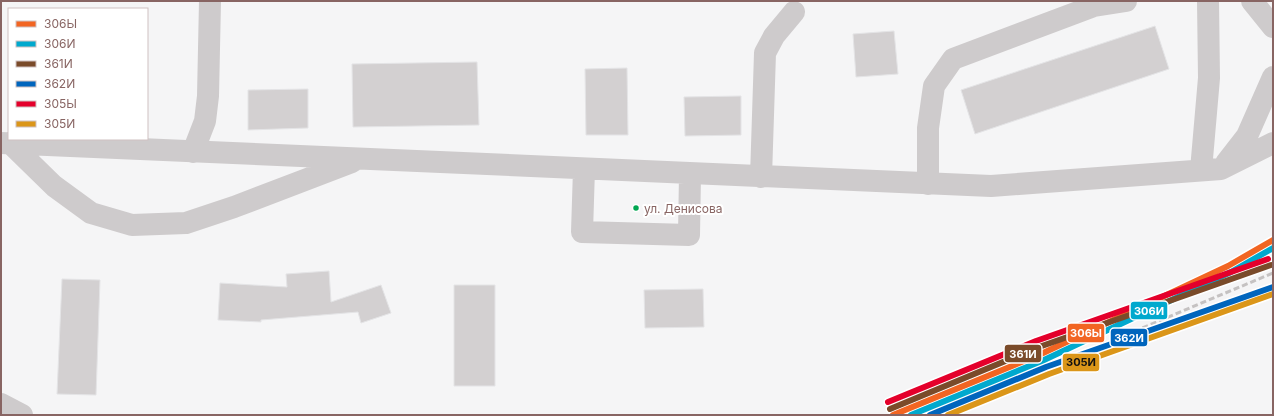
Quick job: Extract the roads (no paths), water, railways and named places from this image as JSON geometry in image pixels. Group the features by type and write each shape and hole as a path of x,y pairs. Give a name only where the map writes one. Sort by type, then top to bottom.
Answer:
{"street":[{"path":"193,152 205,121 208,96 210,1"},
{"path":"928,184 928,128 934,86 953,59 1094,6 1126,1"},
{"path":"1208,1 1211,169"},
{"path":"1252,1 1273,27"},
{"path":"761,177 765,53 774,36 794,12"},
{"path":"1211,169 1247,136 1273,77"},
{"path":"6,143 991,186 1211,169 1273,143"},
{"path":"6,143 54,186 91,213 132,225 186,223 234,208 360,159"},
{"path":"584,169 582,232 689,235 690,174"},
{"path":"1,404 22,415"}],"railway":[{"path":"935,415 1273,273"},
{"path":"913,415 1007,368"}],"place":[{"name":"ул. Денисова","path":"636,208"}]}
